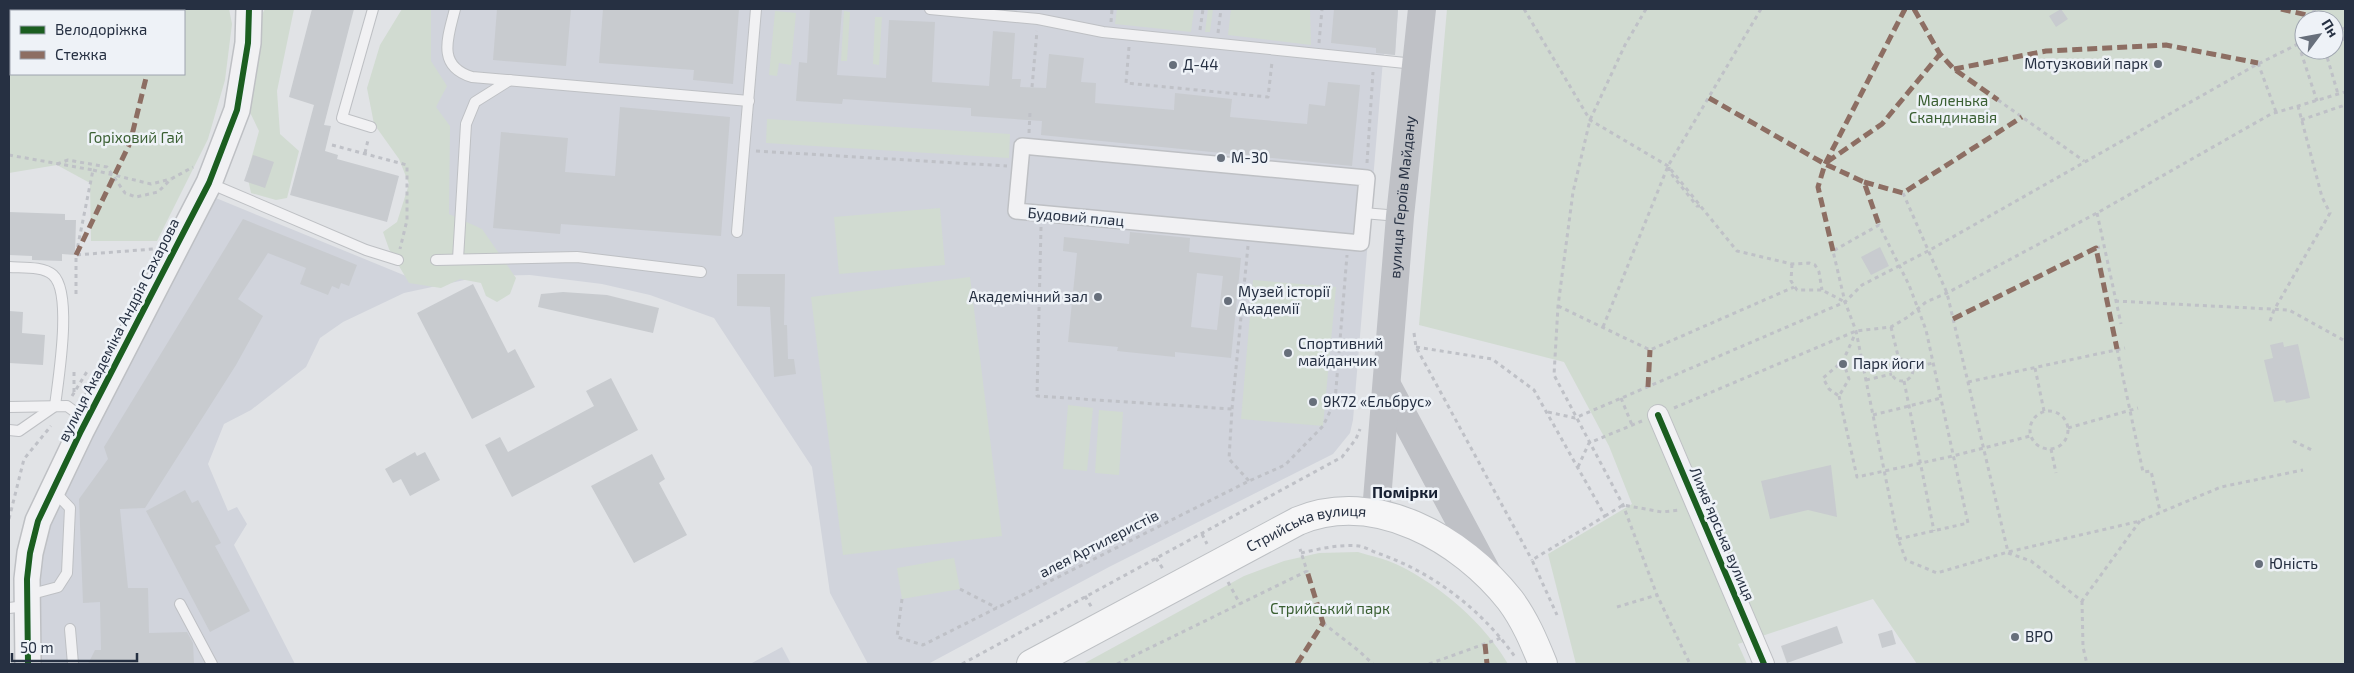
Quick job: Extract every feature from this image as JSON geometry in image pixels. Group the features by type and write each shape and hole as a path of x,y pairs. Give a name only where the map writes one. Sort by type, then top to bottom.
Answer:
{"main road":[{"name":"вулиця Героїв Майдану","path":"1376,512 1400,216 1422,9"},
{"path":"1387,385 1489,576"},
{"name":"Стрийська вулиця","path":"1031,664 1298,521 1316,513 1340,510 1376,512 1408,522 1438,538 1489,576 1510,601 1527,626 1531,663"}],"street":[{"name":"вулиця Академіка Андрія Сахарова","path":"28,664 21,603 38,521 52,489 77,413 237,110 248,43 249,9"},
{"name":"Будовий плац","path":"1348,242 1016,211 1022,146 1366,178"},
{"path":"1348,242 1360,243 1366,178"},
{"name":"Лижвʼярська вулиця","path":"1658,415 1764,664"}],"lane":[{"path":"371,127 342,118 373,9"},
{"path":"455,9 447,42 448,58 458,73 472,77 748,101"},
{"path":"738,232 756,9"},
{"path":"930,9 1038,19 1130,34 1416,64"},
{"path":"458,259 466,124 475,102 510,80"},
{"path":"205,173 366,250 398,260"},
{"path":"1363,212 1400,216"},
{"path":"436,260 577,257 701,272"},
{"path":"9,267 40,269 52,274 60,283 63,296 61,356 55,406 18,431 9,430"},
{"path":"9,407 55,406 77,413"},
{"path":"21,603 58,587 67,573 70,508 52,489"},
{"path":"180,604 212,664"},
{"path":"70,629 73,664"}],"path":[{"path":"1199,41 1203,9"},
{"path":"1217,43 1221,9"},
{"path":"1318,54 1322,9"},
{"path":"1524,9 1590,120 1668,166 1737,251 1792,264 1809,262 1815,266 1821,278 1822,290"},
{"path":"1646,9 1625,45 1590,120 1573,192 1558,306 1554,375 1575,418 1623,505 1657,595 1690,664"},
{"path":"1603,327 1668,166 1761,9"},
{"path":"1032,87 1038,19"},
{"path":"1130,34 1126,83 1268,97 1273,49"},
{"path":"1548,412 1575,418 1845,302 1862,284 1928,251 2258,63 2294,45"},
{"path":"1366,178 1374,59"},
{"path":"2304,60 2317,100"},
{"path":"2328,60 2338,94"},
{"path":"2258,63 2276,112"},
{"path":"1578,467 1589,443 1856,331 1891,327 1908,317 1919,307 2097,214 2276,112 2345,92"},
{"path":"1998,100 2084,161"},
{"path":"2301,120 2345,105"},
{"path":"2270,321 2274,310 2330,213 2322,197 2298,106"},
{"path":"1029,124 1030,112"},
{"path":"332,145 408,166 407,220 398,260"},
{"path":"744,150 1020,167"},
{"path":"9,155 93,170 151,184 171,178 205,173"},
{"path":"57,164 68,160 107,167 125,193 136,197 158,192 171,178"},
{"path":"75,304 76,255 93,170"},
{"path":"1903,193 1948,293 2008,552"},
{"path":"1041,214 1037,396 1232,409"},
{"path":"2097,214 2121,324"},
{"path":"1898,539 1968,523 1926,330 1919,307 1879,225 1833,251 1845,302 1856,331 1898,539 1906,560 1937,573 2008,552 2140,521 2221,487 2303,470"},
{"path":"1249,481 1229,459 1232,409 1250,233"},
{"path":"2096,248 2104,246"},
{"path":"76,255 161,248"},
{"path":"1792,264 1790,273 1794,287 1797,290 1822,290 1845,302"},
{"path":"1558,306 1650,350 1794,287"},
{"path":"2116,300 2289,310 2345,341"},
{"path":"1414,324 1416,347 1532,560 1556,615"},
{"path":"1891,327 1899,360"},
{"path":"1840,396 1829,389 1823,378 1842,361 1856,331"},
{"path":"1416,347 1492,359 1537,392 1605,516"},
{"path":"1968,382 2126,348"},
{"path":"2118,349 2143,472 2151,471 2160,511"},
{"path":"1899,360 1909,362 1912,368 1909,378 1904,380 1895,379 1892,374 1892,367 1899,360"},
{"path":"1842,361 1848,379 1840,396 1857,478 2030,436"},
{"path":"9,519 24,459 77,413 74,392 74,363"},
{"path":"1912,368 1933,363"},
{"path":"74,392 89,367"},
{"path":"2034,368 2044,411"},
{"path":"1866,380 1892,374"},
{"path":"1904,380 1934,531"},
{"path":"1621,398 1632,425"},
{"path":"1873,415 1941,398"},
{"path":"2068,428 2138,408"},
{"path":"2044,411 2051,411 2062,416 2068,428 2065,439 2057,447 2051,449 2036,445 2030,436 2029,430 2034,418 2044,411"},
{"path":"962,664 1342,457 1356,439 1361,426"},
{"path":"2293,440 2312,450"},
{"path":"2051,449 2056,473"},
{"path":"1532,560 1623,505 1662,512"},
{"path":"2087,664 2083,647 2082,601 2140,521"},
{"path":"1202,534 1207,544"},
{"path":"1117,664 1307,571 1301,551 1359,546 1401,561 1453,592 1531,663"},
{"path":"2008,552 2031,561 2082,601"},
{"path":"1156,558 1163,569"},
{"path":"1228,582 1240,604"},
{"path":"960,589 998,608"},
{"path":"1617,606 1657,595"},
{"path":"1085,596 1092,608"},
{"path":"1323,623 1373,664"},
{"path":"1429,664 1502,638"}],"shaded area":[{"path":"416,9 1398,9 1395,55 1384,54 1383,60 1353,420 1350,433 1333,454 1109,567 928,664 868,664 830,593 812,467 714,318 650,295 602,284 530,275 483,276 404,293 343,322 320,338 306,367 251,410 224,424 208,464 228,511 237,507 247,524 234,545 295,664 39,664 35,563 45,515 211,196 406,276"},
{"path":"782,647 791,664 750,664"}],"green space":[{"name":"Горіховий Гай","path":"9,9 229,9 232,24 225,80 208,139 157,241 91,241 90,183 57,165 9,173"},
{"path":"265,9 294,9 277,91 280,134 299,151 287,198 276,200 251,193 247,174 259,131 245,102 257,23"},
{"path":"402,9 431,9 431,61 447,86 436,107 450,126 449,214 482,229 516,278 510,294 497,302 486,296 481,283 460,279 441,288 409,283 389,249 383,232 397,222 409,184 399,159 374,124 367,88 380,45"},
{"path":"1117,9 1194,9 1191,32 1115,24"},
{"path":"1208,9 1213,9 1210,32 1205,32"},
{"path":"1231,9 1310,9 1311,45 1228,35"},
{"name":"Маленька Скандинавія","path":"1447,9 2345,9 2345,664 1917,664 1873,599 1738,644 1747,664 1576,664 1548,554 1632,504 1609,446 1564,362 1419,325"},
{"path":"775,11 796,13 791,65 779,63 777,76 769,75"},
{"path":"844,11 850,12 847,61 841,61"},
{"path":"875,17 882,17 879,65 873,64"},
{"path":"767,119 1010,134 1009,158 766,143"},
{"path":"940,208 945,265 839,274 834,217"},
{"path":"970,277 1002,536 843,555 811,297"},
{"name":"Спортивний майданчик","path":"1253,280 1336,287 1323,426 1241,419"},
{"path":"1068,405 1093,408 1087,471 1063,469"},
{"path":"1099,410 1123,412 1119,475 1095,473"},
{"name":"Стрийський парк","path":"1358,552 1398,565 1445,595 1487,634 1508,664 1083,664 1244,576 1284,561 1319,553"},
{"path":"954,558 960,589 902,599 897,568"}],"building":[{"path":"312,9 354,9 324,125 331,126 325,151 338,155 337,159 399,176 387,222 290,195 314,105 289,97"},
{"path":"497,9 571,9 566,66 493,60"},
{"path":"603,9 739,9 733,84 693,80 694,70 599,63"},
{"path":"810,9 842,9 837,75 886,78 889,20 935,22 932,82 989,86 993,31 1015,33 1012,79 1021,79 1020,87 1046,88 1049,54 1084,58 1081,82 1096,83 1095,103 1174,110 1175,93 1232,99 1230,117 1307,124 1309,104 1325,106 1328,82 1360,85 1352,166 1041,135 1042,121 971,116 971,108 843,99 842,104 796,101 799,62 807,63"},
{"path":"1334,9 1398,9 1395,55 1376,53 1376,48 1331,43"},
{"path":"2061,9 2068,19 2056,27 2049,16"},
{"path":"620,107 730,117 721,236 561,224 560,234 493,228 501,132 568,138 565,172 615,176"},
{"path":"253,155 274,162 265,188 244,181"},
{"path":"9,212 65,214 65,220 76,220 75,255 62,254 62,261 32,260 32,256 9,255"},
{"path":"243,219 357,265 349,286 341,283 339,289 332,286 328,295 300,284 306,268 268,253 238,299 263,316 236,365 145,508 120,509 128,588 148,588 149,633 187,632 193,643 194,664 88,664 95,650 101,650 100,602 83,603 79,499 108,459 104,447"},
{"path":"1130,232 1190,238 1189,252 1241,258 1231,358 1175,352 1175,357 1117,351 1118,347 1068,342 1077,253 1063,251 1064,237 1129,244","holes":["1197,273 1223,276 1217,330 1191,327"]},
{"path":"1880,247 1889,266 1871,275 1861,257"},
{"path":"737,274 785,274 784,325 787,325 788,359 794,359 796,374 774,377 770,307 737,306"},
{"path":"473,284 508,353 515,349 535,387 472,419 417,313"},
{"path":"563,292 607,295 659,308 653,333 538,307 541,294"},
{"path":"9,311 23,312 22,333 45,335 43,365 9,363"},
{"path":"2283,342 2284,347 2298,344 2310,398 2286,403 2285,400 2274,402 2264,360 2273,358 2270,345"},
{"path":"611,378 638,430 512,497 485,445 500,437 508,452 594,406 586,391"},
{"path":"415,452 417,456 425,452 440,480 410,496 401,479 393,483 385,469"},
{"path":"652,454 665,479 659,483 687,535 634,563 591,486"},
{"path":"1831,465 1837,517 1808,510 1770,519 1761,481"},
{"path":"185,490 192,503 198,500 221,543 215,546 250,611 210,632 146,511"},
{"path":"1837,626 1843,643 1787,663 1781,646"},
{"path":"1892,630 1896,644 1882,648 1878,634"}],"marked path":[{"path":"1833,251 1818,187 1825,164 1905,9"},
{"path":"1914,9 1940,54 1954,69 1998,100"},
{"path":"2281,9 2294,12"},
{"path":"1954,69 2046,51 2166,45 2258,63"},
{"path":"1827,162 1882,124 1940,54"},
{"path":"76,255 130,143 147,75"},
{"path":"1709,98 1825,164 1864,182 1879,225"},
{"path":"1864,182 1903,193 2022,117"},
{"path":"1953,319 2096,248 2117,349"},
{"path":"1648,387 1650,350"},
{"path":"1297,664 1323,623 1307,571"},
{"path":"1485,644 1487,664"}],"cycle path":[{"path":"28,664 27,579 30,553 38,521 81,431 209,183 237,110 248,43 249,9"},
{"path":"1658,415 1764,664"}],"place":[{"name":"Мотузковий парк","path":"2158,64"},
{"name":"Д-44","path":"1173,65"},
{"name":"М-30","path":"1221,158"},
{"name":"Академічний зал","path":"1098,297"},
{"name":"Музей історії Академії","path":"1228,301"},
{"name":"Спортивний майданчик","path":"1288,353"},
{"name":"Парк йоги","path":"1843,364"},
{"name":"9К72 «Ельбрус»","path":"1313,402"},
{"name":"Юність","path":"2259,564"},
{"name":"ВРО","path":"2015,637"}],"district":[{"name":"Помірки","path":"1405,492"}]}
